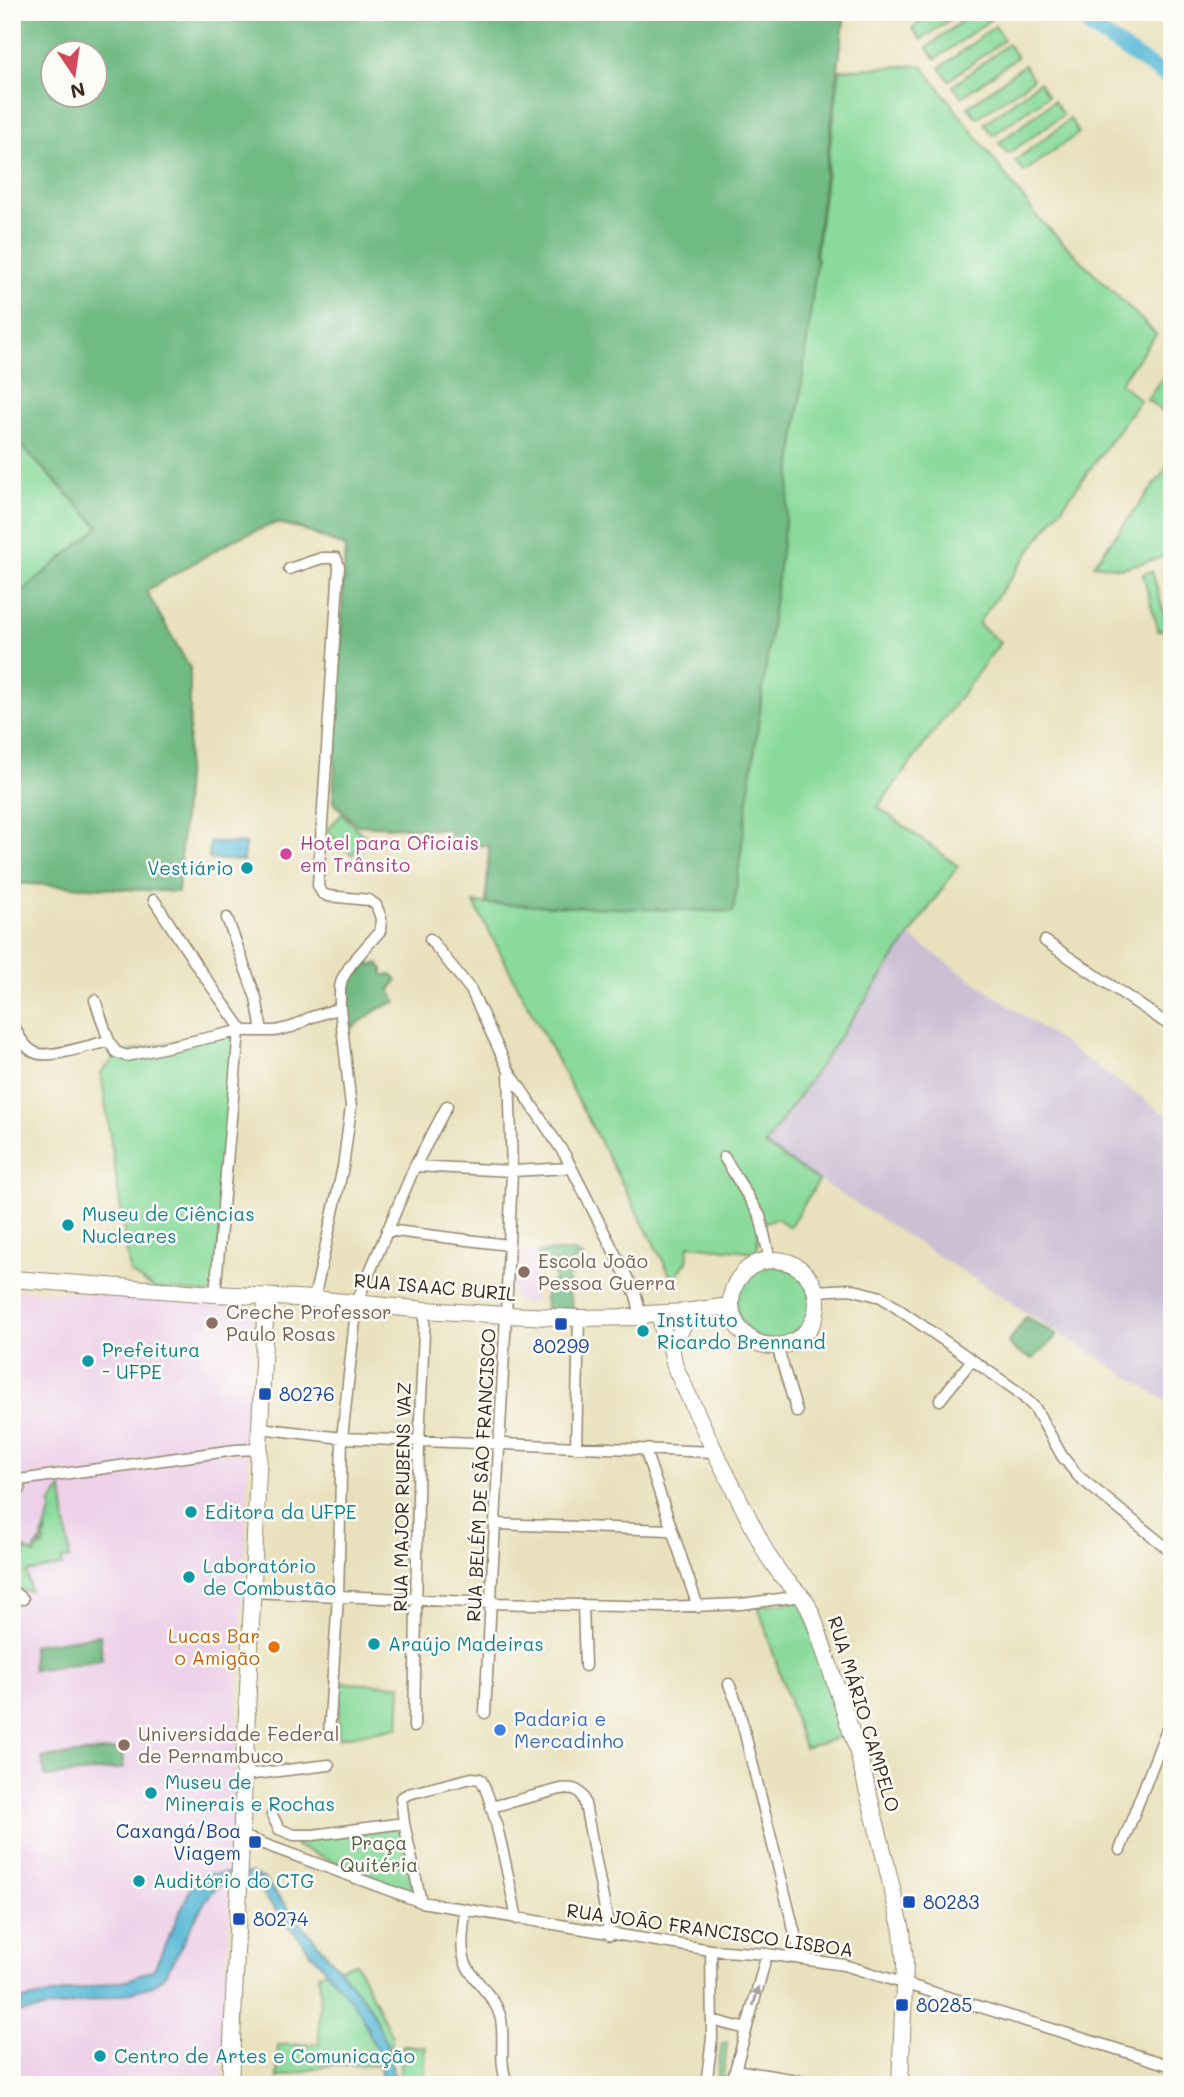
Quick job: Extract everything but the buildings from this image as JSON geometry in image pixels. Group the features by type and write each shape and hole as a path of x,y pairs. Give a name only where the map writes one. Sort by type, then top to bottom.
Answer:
{"main road":[{"path":"771,1260 787,1262 802,1270 816,1291 817,1308 812,1324 800,1337 786,1345 769,1346 746,1336 735,1323 730,1306 733,1290 741,1275 754,1265 771,1260"},
{"name":"RUA ISAAC BURIL","path":"12,1279 357,1302 506,1315 579,1318 641,1317 647,1314 735,1323"},
{"path":"230,2085 266,1296"},
{"name":"RUA ISAAC BURIL","path":"661,1317 730,1306"},
{"name":"RUA MÁRIO CAMPELO","path":"661,1317 675,1367 715,1452 768,1556 802,1596 817,1627 857,1749 886,1859 903,1940 905,1963 900,2085"},
{"path":"671,1348 686,1320"}],"street":[{"path":"289,569 328,557 336,558 339,566 318,885 323,894 328,896 369,900 376,905 381,918 380,931 351,964 340,988 351,1108 342,1167 314,1299"},
{"path":"153,900 241,1031 215,1294"},
{"path":"227,918 256,998 262,1031"},
{"name":"RUA BELÉM DE SÃO FRANCISCO","path":"430,939 471,990 509,1071 565,1155 570,1168"},
{"path":"1045,941 1172,1027"},
{"path":"95,1000 109,1041 117,1052 126,1056 241,1031 275,1031 340,1008"},
{"path":"12,1022 25,1044 40,1055 109,1041"},
{"name":"RUA BELÉM DE SÃO FRANCISCO","path":"485,1713 512,1171 509,1071"},
{"path":"329,1735 338,1596 342,1438 357,1302 415,1166 447,1106"},
{"path":"724,1157 760,1216 771,1260"},
{"path":"415,1166 512,1171 570,1168 636,1295 641,1317"},
{"path":"387,1230 508,1245"},
{"path":"816,1291 850,1289 881,1297 1017,1391 1035,1408 1062,1456 1078,1476 1172,1552"},
{"name":"RUA MAJOR RUBENS VAZ","path":"414,1727 419,1441 425,1310"},
{"path":"576,1448 579,1318"},
{"path":"777,1346 797,1412"},
{"path":"940,1400 972,1360"},
{"path":"260,1428 342,1438 715,1452"},
{"path":"12,1502 16,1485 235,1450 260,1449"},
{"path":"645,1450 698,1607"},
{"path":"494,1524 670,1530"},
{"path":"12,1591 23,1599"},
{"path":"252,1592 492,1603 698,1607 802,1596"},
{"path":"583,1605 585,1666"},
{"path":"729,1684 738,1706 800,1958"},
{"path":"1120,1850 1172,1716"},
{"path":"245,1775 329,1765"},
{"path":"421,1902 401,1798 408,1794 480,1779 484,1783 491,1807 517,1919"},
{"path":"491,1807 561,1789 573,1788 579,1791 585,1804 610,1935"},
{"path":"272,1815 279,1829 294,1835 404,1823"},
{"name":"RUA JOÃO FRANCISCO LISBOA","path":"242,1836 421,1902 610,1935 844,1965 1172,2066"},
{"path":"465,1909 465,1961 494,2001 500,2016 502,2070 508,2085"},
{"path":"706,2085 712,2020 711,1950"},
{"path":"731,2085 767,1954"},
{"path":"712,2020 746,2029"},
{"path":"735,2070 828,2085"}],"shaded area":[{"path":"909,936 1172,1119 1172,1405 764,1145"},
{"name":"Escola João Pessoa Guerra","path":"511,1251 538,1252 534,1303 516,1302 511,1292"},
{"name":"Universidade Federal de Pernambuco","path":"12,1289 243,1305 252,1311 249,1449 222,2085 12,2085"}],"green space":[{"path":"12,12 845,12 787,508 733,912 486,904 489,846 450,844 450,830 357,825 333,802 345,547 299,528 276,523 235,539 146,591 190,668 190,717 178,892 12,883 12,600 99,527 12,436"},
{"path":"934,12 960,12 921,40 912,29"},
{"path":"973,12 987,12 991,19 936,59 927,48"},
{"path":"995,26 1004,40 949,80 940,68"},
{"path":"1008,44 1017,57 962,97 953,86"},
{"path":"922,65 1038,218 1156,334 1120,383 1140,400 978,623 1000,643 878,807 958,866 765,1145 819,1181 789,1227 777,1218 759,1224 757,1252 689,1245 687,1261 673,1280 474,903 732,911 840,70"},
{"path":"1024,65 1033,79 977,118 968,107"},
{"path":"1039,82 1048,96 993,135 984,124"},
{"path":"1054,101 1063,115 1008,154 999,143"},
{"path":"1070,119 1079,133 1024,172 1015,161"},
{"path":"1172,365 1172,420 1147,399"},
{"path":"12,436 99,527 12,600"},
{"path":"1172,458 1172,555 1122,568 1094,564 1164,472"},
{"path":"1152,571 1168,628 1158,631 1143,574"},
{"path":"342,814 367,839 352,855 327,830"},
{"path":"364,955 372,966 378,963 383,969 383,975 393,975 397,981 390,989 396,1002 378,1009 352,1028 347,982 367,967"},
{"path":"224,1031 235,1041 215,1294 155,1289 130,1273 101,1073 118,1054"},
{"path":"573,1251 583,1257 571,1262 568,1270 571,1275 566,1279 572,1285 568,1291 573,1307 546,1309 545,1293 550,1290 549,1283 555,1281 550,1266 540,1268 538,1252"},
{"path":"774,1266 795,1272 805,1282 811,1303 805,1324 795,1334 774,1340 753,1334 743,1324 737,1303 743,1282 753,1272"},
{"path":"1026,1317 1057,1336 1033,1359 1017,1352 1008,1343"},
{"path":"62,1488 70,1558 61,1560 62,1566 27,1572 30,1591 12,1589 12,1559 25,1555 23,1548 36,1555 34,1551 39,1551 36,1548 38,1545 42,1548 39,1544 40,1542 44,1545 43,1540 45,1541 43,1534 47,1537 45,1530 48,1533 45,1529 51,1503"},
{"path":"801,1601 849,1735 804,1748 758,1606"},
{"path":"100,1635 102,1660 33,1670 32,1645"},
{"path":"340,1683 401,1685 399,1727 338,1738"},
{"path":"121,1749 124,1768 45,1777 42,1758"},
{"name":"Praça Quitéria","path":"397,1827 401,1829 414,1890 411,1892 296,1846 298,1838"},
{"path":"356,1963 392,2036 390,2065 331,2065 277,2078 278,2045 319,2044 318,1974"},
{"path":"726,2042 722,2085 716,2085 722,2044"},
{"path":"402,2046 426,2047 424,2083 400,2082"}],"water":[{"path":"1058,12 1089,12 1092,28 1059,18"},
{"path":"210,842 245,844 243,861 209,859"},
{"path":"206,1874 253,1874 264,1879 369,2005 387,2045 396,2085 382,2085 379,2055 360,2012 258,1888 239,1882 227,1882 217,1887 208,1897 174,1959 158,1982 112,1997 12,2014 12,2002 131,1979 154,1969 194,1881"}],"waterway":[{"path":"1082,12 1092,28 1172,80"}],"place":[{"name":"Hotel para Oficiais em Trânsito","path":"286,854"},
{"name":"Vestiário","path":"247,868"},
{"name":"Museu de Ciências Nucleares","path":"68,1225"},
{"name":"Escola João Pessoa Guerra","path":"524,1272"},
{"name":"Creche Professor Paulo Rosas","path":"212,1323"},
{"name":"80299","path":"561,1324"},
{"name":"Instituto Ricardo Brennand","path":"643,1331"},
{"name":"Prefeitura - UFPE","path":"88,1361"},
{"name":"80276","path":"265,1394"},
{"name":"Editora da UFPE","path":"191,1512"},
{"name":"Laboratório de Combustão","path":"189,1577"},
{"name":"Araújo Madeiras","path":"374,1644"},
{"name":"Lucas Bar o Amigão","path":"274,1647"},
{"name":"Padaria e Mercadinho","path":"500,1730"},
{"name":"Universidade Federal de Pernambuco","path":"124,1745"},
{"name":"Museu de Minerais e Rochas","path":"151,1793"},
{"name":"Caxangá/Boa Viagem","path":"255,1842"},
{"name":"Auditório do CTG","path":"139,1881"},
{"name":"80283","path":"909,1902"},
{"name":"80274","path":"239,1919"},
{"name":"80285","path":"902,2005"},
{"name":"Centro de Artes e Comunicação","path":"100,2056"}]}
